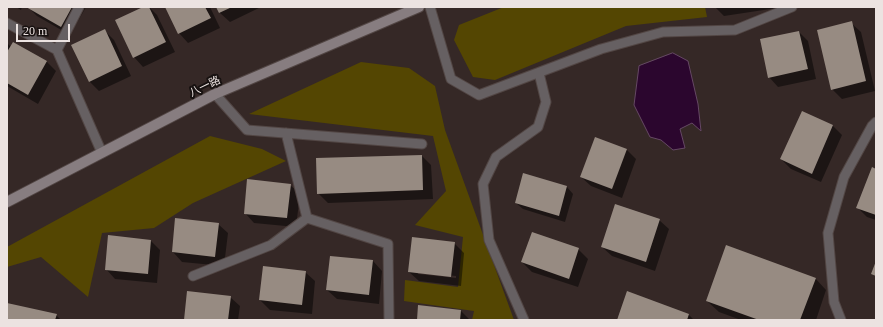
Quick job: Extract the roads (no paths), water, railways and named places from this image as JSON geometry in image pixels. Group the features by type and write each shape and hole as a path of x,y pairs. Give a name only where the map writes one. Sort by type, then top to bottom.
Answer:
{"main road":[{"name":"八一路","path":"7,202 215,94 419,7"}],"lane":[{"path":"57,50 79,7"},
{"path":"430,7 451,79 479,95 601,49 663,32 735,30 792,7"},
{"path":"7,23 57,50 102,153"},
{"path":"524,320 489,240 483,184 496,157 538,127 546,102 539,73"},
{"path":"215,94 247,130 422,144"},
{"path":"841,320 834,302 828,233 844,177 872,126 876,122"},
{"path":"286,133 307,218"},
{"path":"193,276 271,245 307,218"},
{"path":"307,218 388,244 389,320"}]}
